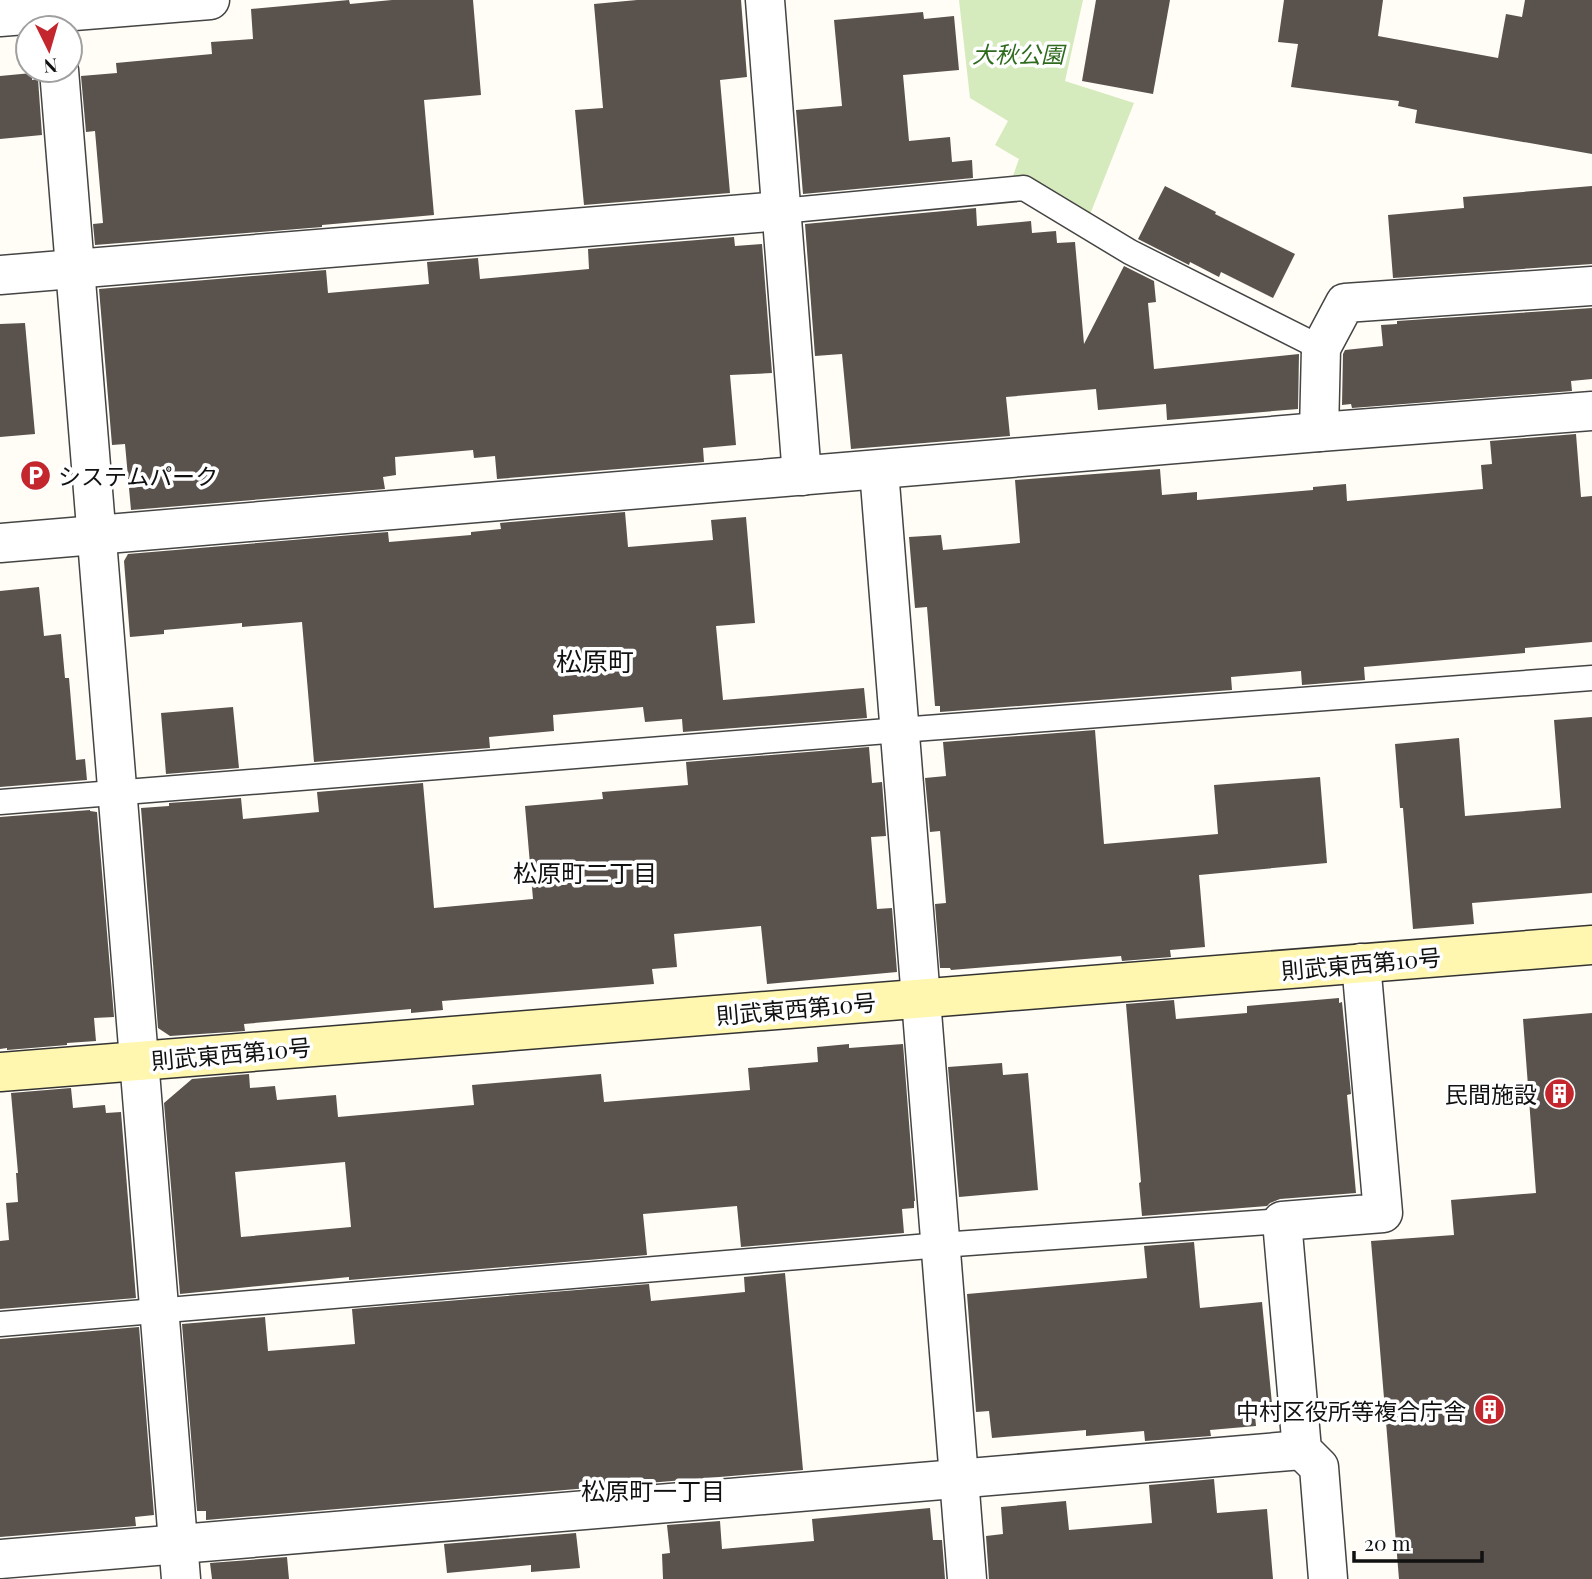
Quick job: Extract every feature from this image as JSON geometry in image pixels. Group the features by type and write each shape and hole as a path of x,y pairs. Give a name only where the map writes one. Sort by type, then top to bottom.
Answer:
{"street":[{"path":"54,14 211,0"},
{"path":"765,0 802,476"},
{"path":"60,84 179,1562"},
{"path":"0,275 781,211"},
{"path":"1319,432 1321,348 1345,303 1592,286"},
{"path":"0,543 1592,411"},
{"path":"879,470 967,1579"},
{"name":"則武東西第10号","path":"0,1072 1592,944"},
{"path":"1328,1579 1319,1467 1302,1450 1282,1221 1383,1213 1361,963"},
{"path":"0,1559 179,1562 960,1479 1302,1450"}],"lane":[{"path":"781,211 1024,188 1130,252 1321,348"},
{"path":"0,802 1592,678"},
{"path":"0,1324 941,1245 1282,1221"}],"green space":[{"name":"大秋公園","path":"959,0 1083,0 1065,81 1134,103 1089,217 1013,176 1019,159 995,145 1008,121 970,98"}],"building":[{"path":"349,0 350,4 392,0 473,0 481,95 424,100 434,215 95,245 93,224 103,223 95,131 86,132 82,84 84,84 84,76 117,73 116,63 212,54 211,42 253,39 251,9"},
{"path":"637,0 741,0 747,77 720,80 730,193 584,205 575,110 603,108 594,4"},
{"path":"1096,0 1170,0 1153,94 1082,81"},
{"path":"1284,0 1383,0 1378,36 1498,58 1506,14 1522,17 1525,0 1592,0 1592,154 1415,123 1417,110 1398,106 1399,101 1291,87 1298,44 1278,42"},
{"path":"923,12 924,19 954,16 959,70 903,75 909,141 950,137 952,162 972,160 973,178 803,194 796,110 842,106 834,20"},
{"path":"14,75 14,84 38,84 42,135 0,139 0,76"},
{"path":"1165,186 1295,254 1273,298 1221,272 1219,277 1190,262 1189,265 1138,239"},
{"path":"1592,186 1592,264 1393,278 1388,215 1464,208 1463,197"},
{"path":"976,208 977,226 1031,221 1032,233 1056,231 1057,243 1075,242 1084,344 1124,266 1154,281 1156,302 1148,303 1154,369 1299,354 1298,409 1167,420 1166,404 1098,410 1096,389 1006,397 1010,436 851,449 842,354 815,356 805,224"},
{"path":"734,237 735,246 762,244 772,373 730,375 736,445 703,448 704,462 497,479 495,456 474,458 473,450 395,457 396,475 383,477 385,489 131,510 125,444 112,445 99,289 326,270 328,293 429,284 427,262 478,258 480,279 589,269 588,249"},
{"path":"1592,308 1592,379 1571,381 1572,391 1352,408 1351,404 1342,405 1343,354 1345,350 1383,346 1381,325 1397,324 1397,321"},
{"path":"25,323 35,434 0,437 0,324"},
{"path":"1576,434 1581,497 1592,496 1592,642 1525,648 1525,653 1364,667 1365,680 1302,685 1301,671 1231,677 1232,690 940,712 940,706 935,706 927,607 915,608 909,537 941,535 943,550 1020,543 1015,480 1160,469 1162,495 1197,492 1197,500 1313,490 1313,487 1346,484 1347,501 1483,489 1481,465 1492,464 1490,441"},
{"path":"625,512 628,547 713,540 711,520 746,517 755,623 716,626 723,700 864,688 867,718 683,732 682,719 645,722 643,707 553,715 554,731 489,737 490,748 314,762 302,622 242,627 242,623 164,630 164,634 130,637 124,561 128,554 388,532 389,542 471,535 471,532 501,529 500,523"},
{"path":"39,587 44,636 61,634 65,678 69,678 76,760 85,759 87,780 0,787 0,591"},
{"path":"233,707 239,768 166,774 161,713"},
{"path":"1592,717 1592,893 1472,903 1474,924 1413,929 1395,744 1459,738 1465,816 1561,808 1554,720"},
{"path":"1095,730 1104,844 1218,834 1214,785 1320,777 1327,863 1199,875 1205,947 1170,950 1171,957 1122,961 1121,956 951,970 940,968 935,904 946,903 940,831 930,832 925,778 946,776 943,742"},
{"path":"869,747 872,783 882,782 886,836 871,837 877,909 892,908 897,972 767,984 761,926 674,934 677,967 652,969 654,984 442,1001 443,1010 411,1013 411,1009 244,1024 245,1031 170,1036 158,1028 141,808 169,806 169,803 241,798 243,819 319,812 317,792 423,783 434,908 533,899 525,806 603,799 602,792 688,785 686,762"},
{"path":"90,810 97,812 114,1017 94,1018 96,1041 0,1049 0,817"},
{"path":"1339,998 1339,1003 1342,1002 1351,1094 1347,1095 1356,1193 1280,1199 1267,1206 1142,1216 1126,1004 1174,1000 1176,1019 1247,1013 1247,1006"},
{"name":"中村区役所等複合庁舎","path":"1592,1013 1592,1579 1399,1579 1371,1241 1454,1235 1451,1200 1536,1193 1523,1019"},
{"path":"849,1044 849,1048 903,1044 915,1201 914,1208 902,1209 904,1233 741,1247 737,1206 643,1214 647,1255 349,1280 349,1277 180,1294 164,1103 192,1079 249,1074 250,1088 275,1086 277,1100 336,1095 338,1117 474,1105 472,1085 601,1074 604,1102 750,1090 748,1068 818,1062 817,1047","holes":["345,1162 351,1227 241,1237 235,1172"]},
{"path":"1002,1063 1003,1075 1028,1073 1038,1190 959,1197 948,1067"},
{"path":"71,1088 73,1108 105,1105 106,1113 121,1112 136,1298 0,1309 0,1241 9,1240 6,1203 18,1202 11,1093"},
{"path":"1194,1242 1200,1308 1262,1302 1273,1414 1255,1416 1256,1426 1210,1430 1211,1436 1145,1441 1144,1431 1086,1436 1086,1430 992,1438 989,1411 976,1412 967,1294 1147,1278 1144,1246"},
{"path":"785,1273 803,1470 206,1520 206,1511 197,1511 182,1324 265,1317 268,1351 355,1344 352,1309 649,1284 651,1301 745,1292 744,1277"},
{"path":"139,1327 154,1515 135,1517 136,1526 0,1537 0,1339"},
{"path":"1214,1479 1217,1513 1267,1509 1273,1579 989,1579 986,1536 1003,1534 1001,1507 1066,1501 1069,1530 1152,1523 1149,1485"},
{"path":"930,1508 933,1540 942,1540 945,1579 663,1579 662,1554 670,1553 667,1525 720,1521 722,1549 814,1541 812,1519"},
{"path":"576,1533 580,1568 531,1572 531,1565 447,1573 444,1544"},
{"path":"287,1557 289,1579 212,1579 210,1563"}],"place":[{"name":"システムパーク","path":"35,475"},
{"name":"民間施設","path":"1560,1093"},
{"name":"中村区役所等複合庁舎","path":"1489,1410"}],"district":[{"name":"松原町","path":"595,660"},
{"name":"松原町二丁目","path":"585,872"},
{"name":"松原町一丁目","path":"653,1490"}]}
